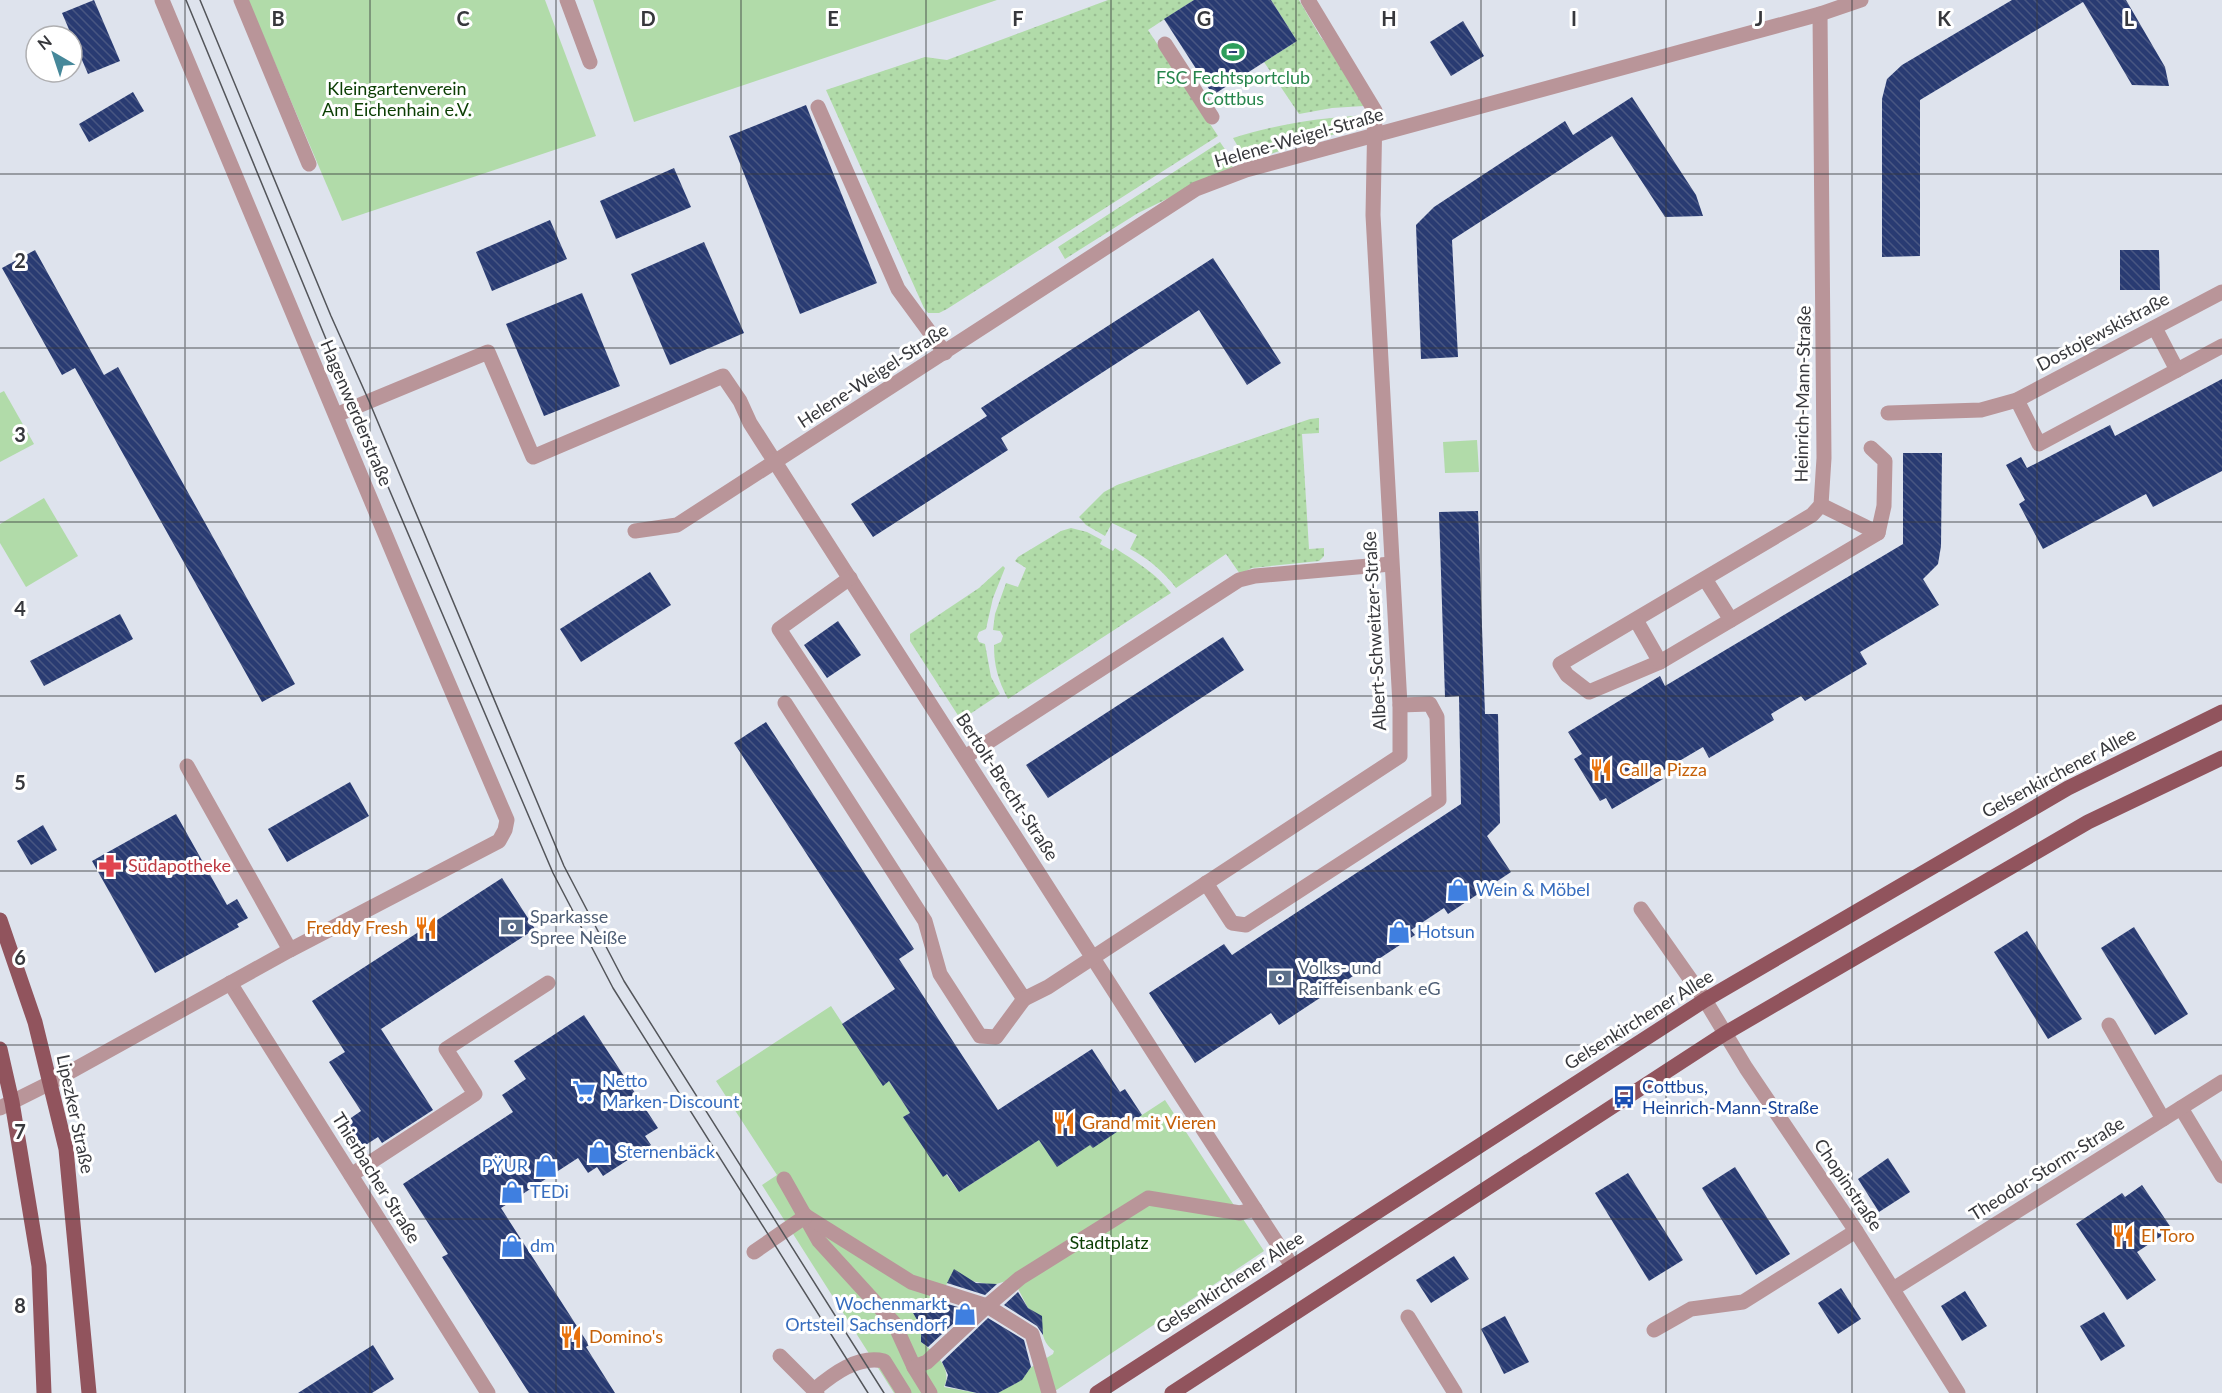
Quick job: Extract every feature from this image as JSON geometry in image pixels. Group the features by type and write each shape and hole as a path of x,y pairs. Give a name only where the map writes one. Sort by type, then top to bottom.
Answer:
{"main road":[{"name":"Gelsenkirchener Allee","path":"1096,1393 1705,1000 2068,788 2222,712"},
{"path":"1173,1393 1724,1034 2088,822 2222,758"},
{"name":"Lipezker Straße","path":"0,920 35,1022 66,1149 89,1393"},
{"path":"0,1049 6,1105 39,1266 44,1393"}],"street":[{"name":"Hagenwerderstraße","path":"162,0 507,820 499,841 290,950"},
{"path":"241,0 309,164"},
{"path":"567,0 590,62"},
{"name":"Albert-Schweitzer-Straße","path":"1024,999 1048,987 1400,756 1400,705 1373,215 1376,111 1308,0"},
{"name":"Helene-Weigel-Straße","path":"777,462 1196,189 1246,170 1820,14 1861,0"},
{"name":"Heinrich-Mann-Straße","path":"1660,662 1589,692 1567,675 1560,664 1812,515 1821,505 1824,458 1820,14"},
{"path":"1165,44 1212,117"},
{"path":"818,107 898,290 945,353"},
{"name":"Dostojewskistraße","path":"1888,413 1959,412 2002,405 2017,400 2222,292"},
{"path":"2155,327 2177,370"},
{"path":"2017,400 2039,444 2222,346"},
{"name":"Bertolt-Brecht-Straße","path":"336,415 488,352 533,457 723,376 1092,957 1292,1266"},
{"path":"1636,620 1660,662 1878,533 1884,506 1885,461 1871,448"},
{"path":"635,531 677,525 777,462"},
{"path":"1821,505 1878,533"},
{"path":"965,757 1239,580 1255,576 1391,564"},
{"path":"785,703 925,921 940,974 980,1036 996,1037 1024,999 779,629 850,578"},
{"path":"1705,579 1731,620"},
{"path":"1206,883 1232,923 1246,925 1439,800 1437,717 1430,704 1400,705"},
{"path":"6,1105 34,1092 290,950 187,766"},
{"name":"Chopinstraße","path":"1641,909 1705,1000 1724,1034 1856,1231 1958,1393"},
{"name":"Thierbacher Straße","path":"230,983 488,1393"},
{"path":"351,1175 475,1094 446,1049 548,983"},
{"path":"2109,1025 2163,1119"},
{"name":"Theodor-Storm-Straße","path":"1893,1289 2222,1082"},
{"path":"2181,1108 2222,1176"},
{"path":"784,1179 819,1241 894,1323 914,1367 930,1393"},
{"path":"914,1367 927,1362 1020,1278 1148,1198 1240,1213 1255,1209"},
{"path":"754,1252 806,1216"},
{"path":"806,1216 910,1282 987,1306 1032,1334 1045,1391"},
{"path":"1654,1330 1691,1309 1743,1302 1856,1231"},
{"path":"1408,1317 1455,1393"},
{"path":"780,1356 815,1391 833,1375 862,1360 884,1360 904,1393"}],"green space":[{"name":"Kleingartenverein Am Eichenhain e.V.","path":"248,0 545,0 596,136 342,221"},
{"path":"593,0 997,0 634,122"},
{"path":"1108,0 1194,0 1148,30 1218,136 947,309 939,313 928,313 826,90 925,57 947,60"},
{"path":"1271,0 1299,0 1364,106 1332,108 1299,114 1264,62 1297,41"},
{"path":"1365,115 1364,126 1247,162 1233,138 1299,122"},
{"path":"1220,142 1233,161 1230,163 1233,167 1138,213 1065,259 1058,247"},
{"path":"4,391 34,444 0,462 0,393"},
{"path":"1319,418 1319,433 1302,434 1309,549 1324,548 1324,556 1319,561 1252,568 1240,574 1226,554 1176,588 1155,566 1130,549 1137,535 1112,523 1105,536 1086,525 1079,517 1104,492 1117,485 1310,419"},
{"path":"1477,440 1479,472 1445,473 1443,442"},
{"path":"44,498 78,556 26,587 0,543 0,524"},
{"path":"1071,528 1087,532 1102,540 1100,544 1113,551 1115,548 1152,574 1171,593 1008,699 997,673 994,653 994,645 1001,642 1003,636 1000,631 993,630 995,614 1006,583 1018,587 1026,568 1015,561 1018,557 1061,531"},
{"path":"1003,566 1005,568 993,598 986,629 979,632 977,637 979,642 985,644 991,677 1000,694 961,720 910,641 910,634 979,588"},
{"name":"Stadtplatz","path":"831,1006 883,1085 889,1081 910,1113 904,1117 959,1192 1025,1149 1014,1133 1093,1147 1165,1100 1264,1251 1052,1393 998,1393 1021,1380 1030,1368 1053,1354 1054,1351 1044,1337 1042,1318 1028,1308 1013,1279 993,1285 971,1281 949,1281 932,1297 908,1304 921,1327 921,1342 937,1356 944,1367 946,1380 944,1387 977,1393 894,1393 762,1185 777,1175 716,1081"}],"building":[{"path":"94,0 120,61 88,74 84,65 84,24 67,24 62,13"},
{"name":"FSC Fechtsportclub Cottbus","path":"1194,0 1271,0 1297,41 1213,95 1164,19"},
{"path":"2012,0 2126,0 2165,67 2169,86 2132,85 2083,2 1920,100 1920,256 1882,257 1882,99 1887,79 1902,65"},
{"path":"1463,21 1484,56 1451,76 1430,42"},
{"path":"133,92 144,111 89,142 79,124"},
{"path":"1632,97 1696,195 1703,216 1665,217 1612,136 1452,240 1458,357 1421,359 1416,225 1434,207 1565,121 1573,135"},
{"path":"806,105 877,283 800,314 729,136"},
{"path":"674,168 691,207 616,239 600,201"},
{"path":"550,220 567,259 492,291 476,252"},
{"path":"704,242 744,333 670,365 631,274"},
{"path":"35,250 104,375 118,367 295,684 262,702 75,368 62,375 2,268"},
{"path":"2120,250 2159,250 2160,290 2120,290"},
{"path":"1213,258 1281,363 1247,385 1199,310 1001,438 1008,450 873,537 851,504 987,416 981,408"},
{"path":"582,293 620,386 544,416 506,324"},
{"path":"2222,379 2222,471 2153,507 2146,494 2043,549 2019,504 2025,500 2006,465 2021,457 2027,468 2110,425 2115,436"},
{"path":"1903,453 1942,453 1941,546 1938,564 1923,579 1939,605 1860,652 1867,664 1805,701 1801,696 1771,714 1774,720 1709,758 1703,747 1659,773 1663,779 1612,809 1606,798 1600,801 1574,759 1582,754 1568,732 1660,676 1665,686 1903,544"},
{"path":"1478,511 1485,714 1498,714 1500,823 1487,836 1511,872 1448,914 1444,908 1411,930 1415,935 1279,1025 1271,1013 1195,1063 1149,993 1224,944 1232,955 1461,804 1459,696 1445,697 1439,512"},
{"path":"650,572 671,605 581,662 560,629"},
{"path":"120,614 133,639 44,686 30,661"},
{"path":"838,621 861,655 827,678 804,645"},
{"path":"1223,637 1244,670 1048,798 1026,765"},
{"path":"766,722 914,949 899,959 998,1110 1092,1049 1120,1092 1125,1089 1142,1115 1093,1148 1090,1145 1057,1167 1039,1140 959,1192 947,1174 943,1177 903,1117 910,1113 889,1081 883,1086 842,1024 895,989 734,743"},
{"path":"350,782 369,816 287,862 268,829"},
{"path":"176,814 227,905 237,899 248,918 237,924 239,927 155,973 92,861"},
{"path":"43,825 57,850 31,865 17,841"},
{"path":"502,878 535,929 381,1029 433,1110 382,1143 378,1137 361,1148 345,1122 361,1111 329,1062 345,1052 312,1001"},
{"path":"2134,927 2188,1014 2155,1035 2101,948"},
{"path":"2027,931 2082,1019 2048,1039 1994,952"},
{"path":"584,1015 658,1128 645,1136 651,1145 603,1176 597,1167 588,1173 578,1158 501,1208 589,1345 586,1347 615,1393 529,1393 442,1257 448,1254 403,1184 513,1112 502,1095 526,1079 514,1061"},
{"path":"1888,1158 1910,1192 1879,1212 1858,1179"},
{"path":"1735,1167 1790,1254 1756,1275 1702,1188"},
{"path":"1628,1173 1683,1260 1649,1281 1595,1193"},
{"path":"2142,1185 2172,1229 2137,1252 2156,1280 2127,1300 2076,1224 2122,1193 2125,1197"},
{"path":"1454,1256 1469,1279 1431,1303 1416,1280"},
{"path":"954,1269 976,1283 997,1284 985,1295 947,1283"},
{"path":"1841,1288 1861,1319 1838,1334 1818,1303"},
{"path":"1965,1291 1987,1326 1962,1341 1941,1306"},
{"path":"1018,1292 1028,1308 1042,1316 1043,1335 1037,1326 1004,1305"},
{"path":"931,1299 968,1310 928,1347 921,1342 921,1327 908,1304"},
{"path":"2104,1312 2125,1346 2101,1361 2080,1326"},
{"path":"1505,1316 1529,1362 1504,1374 1481,1329"},
{"path":"988,1318 1024,1340 1031,1367 1022,1380 998,1393 977,1393 945,1386 948,1375 942,1362"},
{"path":"373,1345 394,1379 372,1393 298,1393"}],"tram line":[{"path":"186,0 354,407 553,873 613,988 868,1393"},
{"path":"200,0 564,866 624,981 884,1393"}],"place":[{"name":"FSC Fechtsportclub Cottbus","path":"1233,52"},
{"name":"Call a Pizza","path":"1601,770"},
{"name":"Südapotheke","path":"110,866"},
{"name":"Wein & Möbel","path":"1458,890"},
{"name":"Sparkasse Spree Neiße","path":"512,927"},
{"name":"Freddy Fresh","path":"426,928"},
{"name":"Hotsun","path":"1399,932"},
{"name":"Volks- und Raiffeisenbank eG","path":"1280,978"},
{"name":"Netto Marken-Discount","path":"584,1091"},
{"name":"Cottbus, Heinrich-Mann-Straße","path":"1624,1097"},
{"name":"Grand mit Vieren","path":"1064,1123"},
{"name":"Sternenbäck","path":"599,1152"},
{"name":"PŸUR","path":"546,1166"},
{"name":"TEDi","path":"512,1192"},
{"name":"El Toro","path":"2123,1236"},
{"name":"dm","path":"512,1246"},
{"name":"Wochenmarkt Ortsteil Sachsendorf","path":"965,1314"},
{"name":"Domino's","path":"571,1337"}]}
